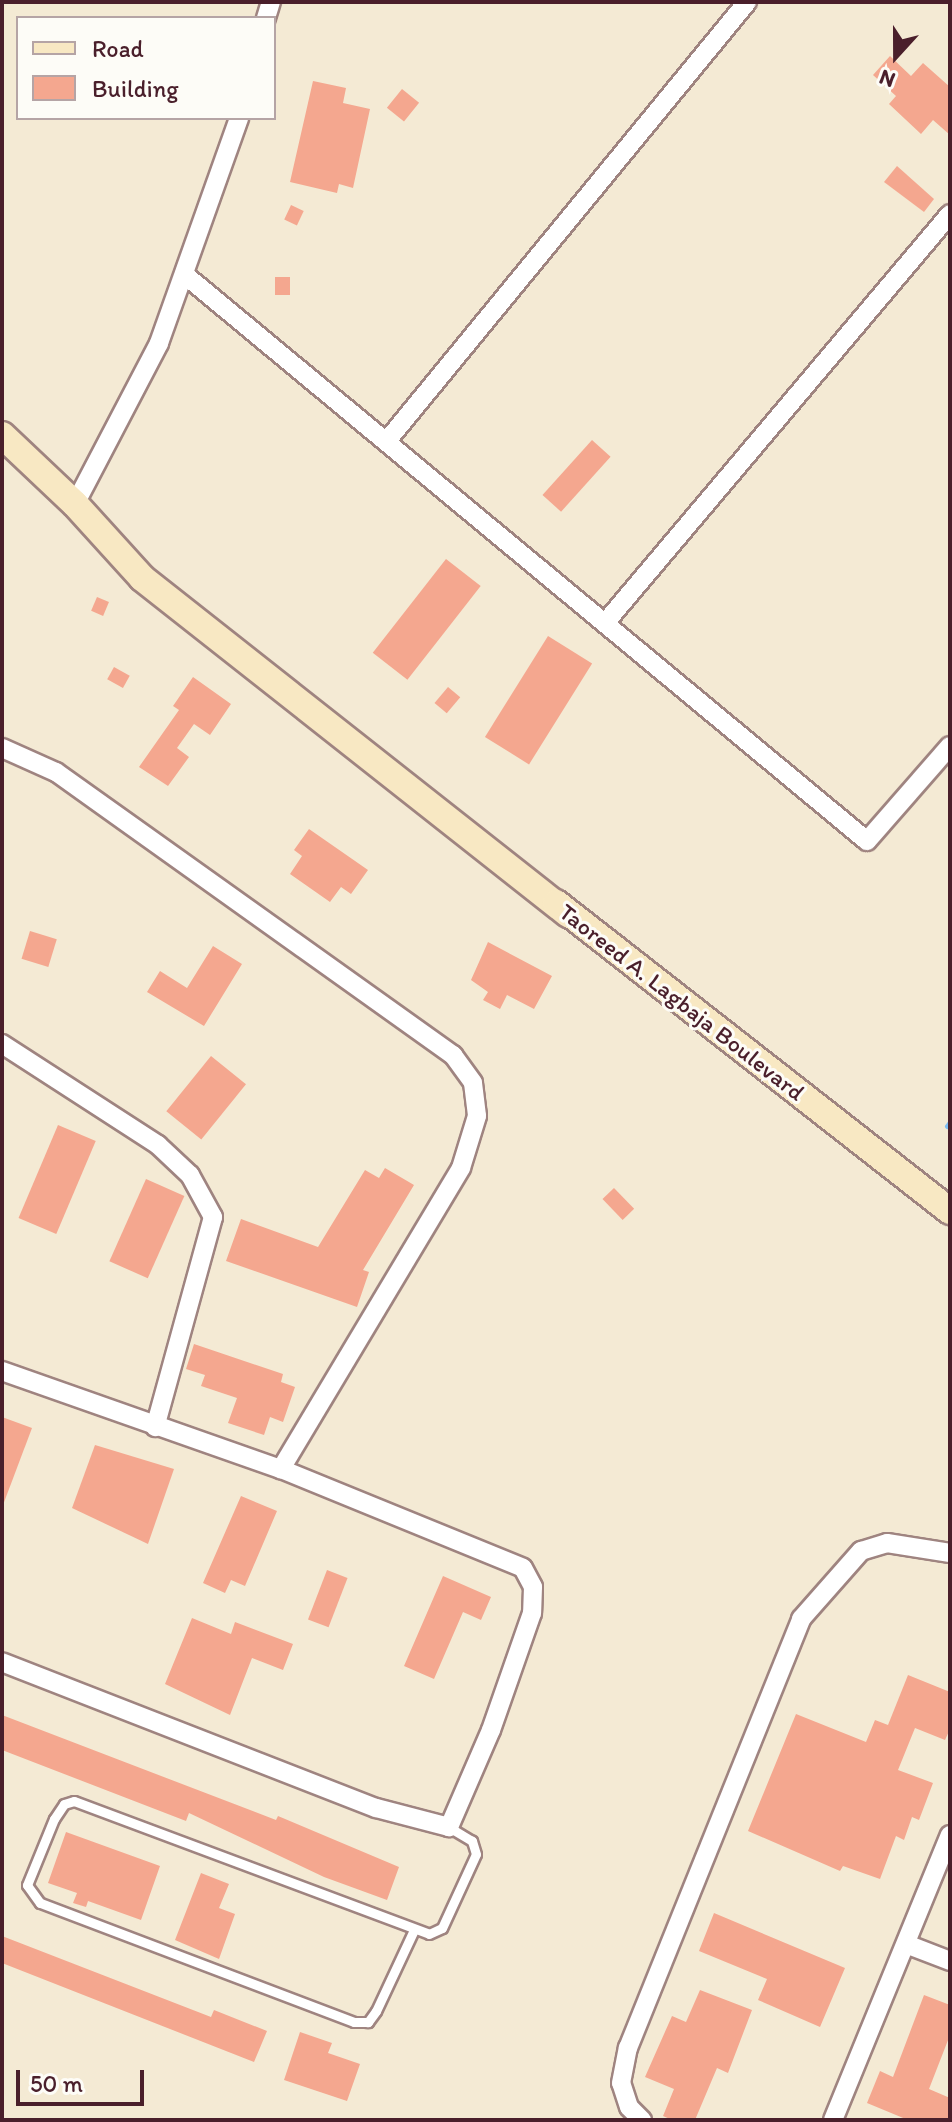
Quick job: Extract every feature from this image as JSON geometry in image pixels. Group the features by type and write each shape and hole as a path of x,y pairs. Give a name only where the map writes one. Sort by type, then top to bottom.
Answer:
{"street":[{"path":"386,442 747,2"},
{"path":"75,504 159,343 238,120"},
{"path":"605,623 950,214"},
{"path":"185,275 867,841 950,746"},
{"name":"Taoreed A. Lagbaja Boulevard","path":"2,435 75,504 142,578 568,914"},
{"path":"2,748 56,772 453,1055 473,1083 477,1116 461,1168 281,1469"},
{"name":"Taoreed A. Lagbaja Boulevard","path":"415,793 950,1211"},
{"path":"2,1044 158,1145 190,1175 213,1217 155,1427"},
{"path":"2,1371 281,1469 523,1568 533,1587 532,1613 491,1730 449,1827 376,1808 2,1662"},
{"path":"642,2120 629,2107 621,2083 628,2048 801,1619 861,1551 887,1543 950,1553"},
{"path":"833,2120 950,1835"},
{"path":"906,1944 950,1961"}],"lane":[{"path":"413,1932 376,2011 368,2022 354,2022 40,1903 27,1885 54,1819 64,1804 74,1801 413,1932 429,1934 442,1928 471,1871 476,1854 472,1841 449,1827"}],"building":[{"path":"890,56 911,76 923,63 950,87 950,135 933,120 921,134 889,104 896,96 873,75"},
{"path":"313,81 346,88 343,103 370,109 353,188 339,184 337,193 290,182"},
{"path":"402,89 419,103 404,121 387,108"},
{"path":"897,166 934,199 924,212 884,182"},
{"path":"291,205 304,211 297,225 284,220"},
{"path":"275,277 290,277 290,295 275,295"},
{"path":"592,440 611,457 561,512 542,495"},
{"path":"446,559 481,586 407,680 373,653"},
{"path":"97,597 109,602 103,616 91,611"},
{"path":"548,636 592,664 529,764 485,737"},
{"path":"114,667 130,676 123,688 107,679"},
{"path":"193,677 231,704 210,735 194,724 177,748 189,757 168,786 139,767 179,710 173,706"},
{"path":"448,687 460,697 447,713 435,703"},
{"path":"309,829 368,870 351,894 341,887 330,902 290,874 302,856 294,850"},
{"path":"30,931 57,939 48,967 22,959"},
{"path":"488,942 552,976 534,1009 507,995 500,1009 483,1000 488,992 471,980"},
{"path":"213,946 242,964 204,1026 147,992 160,971 187,988"},
{"path":"211,1056 246,1084 201,1139 166,1111"},
{"path":"58,1125 96,1141 56,1234 19,1218"},
{"path":"385,1168 414,1185 363,1270 369,1272 357,1307 226,1261 241,1219 318,1247 365,1170 379,1178"},
{"path":"146,1179 184,1196 148,1278 109,1261"},
{"path":"614,1188 634,1209 623,1220 602,1199"},
{"path":"194,1344 283,1374 281,1382 295,1387 283,1422 270,1417 264,1435 228,1423 237,1398 201,1386 205,1375 186,1369"},
{"path":"2,1417 32,1428 3,1505 2,1504"},
{"path":"95,1445 174,1469 148,1544 72,1508"},
{"path":"241,1496 277,1511 245,1586 231,1580 225,1593 203,1583"},
{"path":"327,1570 348,1578 329,1627 308,1619"},
{"path":"443,1576 491,1597 481,1620 463,1612 434,1679 404,1666"},
{"path":"192,1618 231,1634 235,1622 293,1644 283,1670 252,1658 230,1715 165,1684"},
{"path":"908,1675 950,1692 950,1729 945,1740 915,1728 898,1770 933,1783 919,1820 912,1817 904,1840 896,1836 880,1879 843,1866 840,1871 748,1831 796,1714 866,1742 875,1720 888,1725"},
{"path":"2,1715 276,1820 278,1816 399,1867 387,1900 324,1877 189,1813 186,1821 2,1750"},
{"path":"66,1832 160,1866 141,1920 88,1901 86,1907 73,1903 77,1893 48,1883"},
{"path":"201,1873 229,1884 219,1908 235,1914 219,1959 175,1940"},
{"path":"714,1913 845,1968 820,2027 758,2000 767,1979 699,1951"},
{"path":"2,1936 211,2017 214,2010 267,2031 254,2062 2,1963"},
{"path":"700,1990 752,2010 728,2073 717,2068 695,2120 672,2120 663,2116 674,2089 645,2077 672,2016 686,2022"},
{"path":"924,1995 950,2005 950,2035 929,2089 950,2098 950,2120 908,2120 867,2103 880,2071 893,2077"},
{"path":"300,2032 332,2043 328,2053 360,2064 347,2101 284,2080"}],"waterway":[{"path":"947,1126 950,1122"}]}
